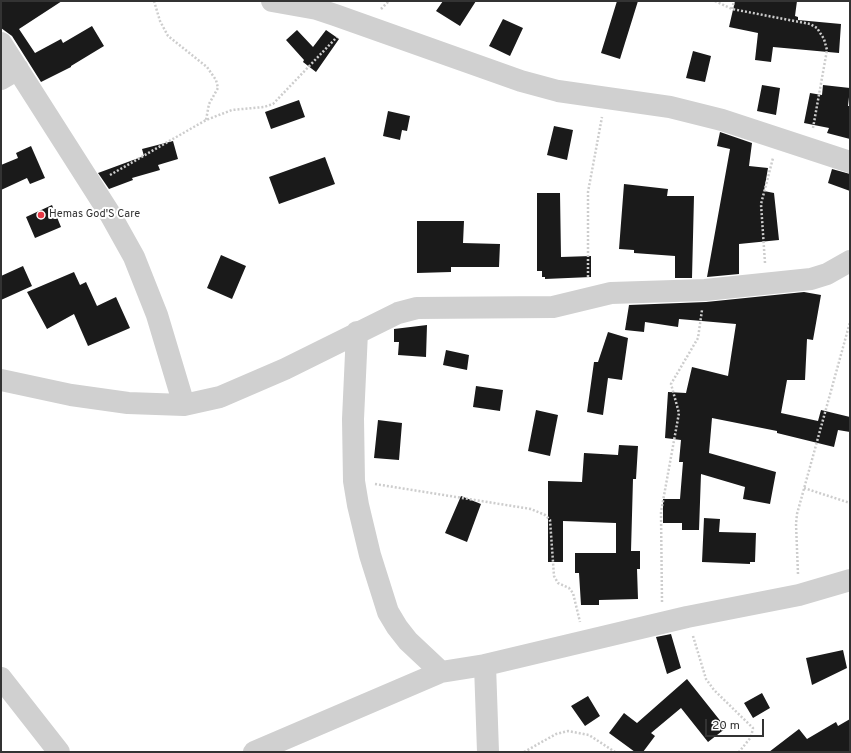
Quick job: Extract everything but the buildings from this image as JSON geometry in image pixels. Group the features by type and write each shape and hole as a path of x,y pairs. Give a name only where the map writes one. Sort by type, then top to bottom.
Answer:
{"street":[{"path":"272,1 317,9 521,81 558,91 670,107 722,120 850,162"},
{"path":"1,42 9,74 92,185 134,257 157,315 184,406"},
{"path":"1,380 71,395 128,403 184,406 220,397 278,372 398,313 417,308 553,307 589,297 633,291 705,290 767,282 811,279 827,274 850,261"},
{"path":"357,332 353,419 354,481 370,555 388,612 397,627 408,641 441,672"},
{"path":"254,752 441,672 485,665 687,616 799,595 850,580"},
{"path":"485,665 488,752"},
{"path":"1,678 59,752"}],"path":[{"path":"154,1 160,21 168,36 207,67 216,80 218,88 208,104 206,120"},
{"path":"715,1 732,9 810,24 817,28 824,39 827,50 809,149"},
{"path":"732,9 734,1"},
{"path":"92,185 206,120 232,110 264,108 273,104 353,21"},
{"path":"589,297 587,200 589,181 606,98"},
{"path":"767,282 761,204 778,138"},
{"path":"663,623 661,512 679,413 671,384 698,338 705,290"},
{"path":"799,595 796,524 804,488 850,322"},
{"path":"354,481 531,509 545,515 550,520 554,576 558,583 569,588 573,593 585,641"},
{"path":"804,488 850,503"},
{"path":"687,616 706,679 714,690 753,728 748,741 739,752"},
{"path":"524,752 556,734 568,731 589,735 615,752"}],"place":[{"name":"Hemas God'S Care","path":"41,215"}]}
